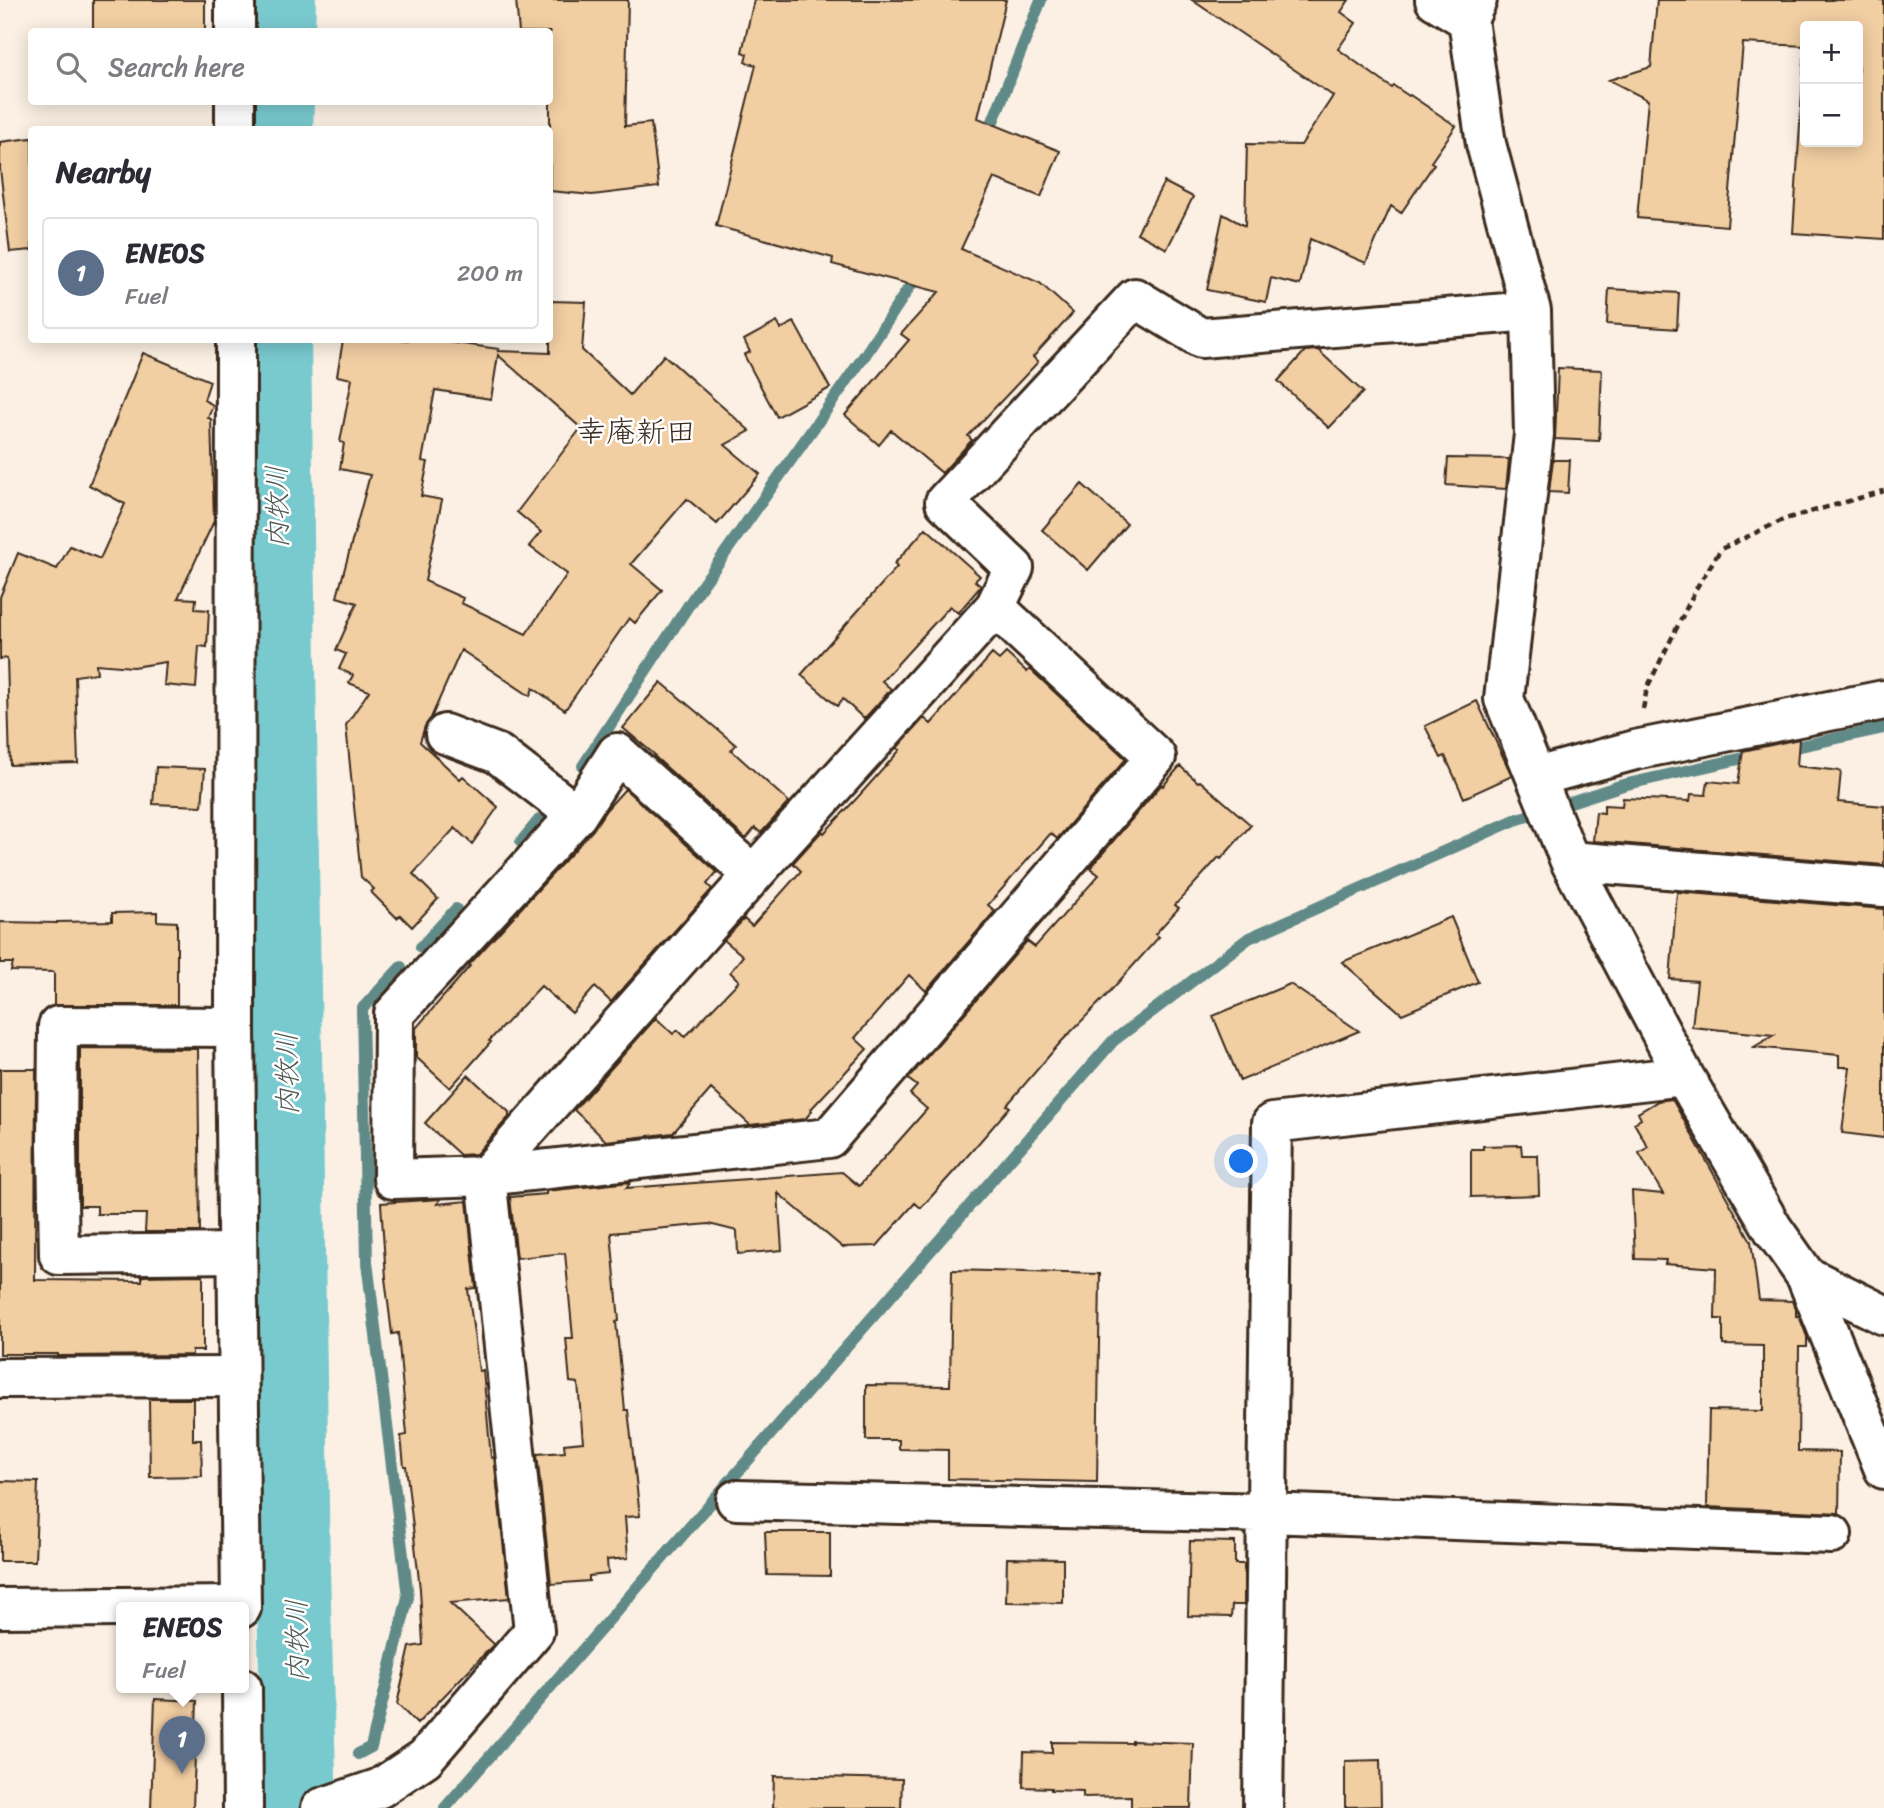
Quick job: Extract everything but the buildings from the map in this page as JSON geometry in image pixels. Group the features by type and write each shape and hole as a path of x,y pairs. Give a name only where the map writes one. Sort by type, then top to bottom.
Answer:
{"street":[{"path":"235,0 235,28"},
{"path":"1435,0 1473,10 1486,144 1531,311 1534,434 1504,699 1570,861 1684,1076 1773,1229 1806,1276 1884,1469"},
{"path":"235,105 235,126"},
{"path":"330,1806 380,1788 425,1758 534,1631 486,1177 995,607 1014,568 945,502 1135,298 1201,338 1531,311"},
{"path":"236,343 235,1027 241,1602"},
{"path":"753,875 617,753 577,815 394,1014 393,1179 486,1177 829,1138 1156,757 995,607"},
{"path":"1536,777 1635,750 1884,700"},
{"path":"445,734 498,754 577,815"},
{"path":"1570,861 1884,887"},
{"path":"235,1027 58,1026 57,1146 59,1255 237,1253"},
{"path":"1263,1808 1272,1123 1684,1076"},
{"path":"1806,1276 1884,1315"},
{"path":"0,1378 238,1377"},
{"path":"736,1500 1267,1513 1832,1534"},
{"path":"0,1608 116,1608"},
{"path":"242,1693 243,1808"}],"path":[{"path":"1635,750 1647,688 1697,587 1721,549 1785,519 1884,491"}],"waterway":[{"name":"内牧川","path":"278,28 279,0"},
{"path":"986,139 1041,0"},
{"name":"内牧川","path":"276,126 277,105"},
{"path":"583,766 694,597 865,355 920,271"},
{"name":"内牧川","path":"274,343 293,1570 300,1808"},
{"path":"1782,750 1884,728"},
{"path":"445,1808 1113,1041 1249,938 1515,820 1623,785 1757,755"},
{"path":"521,842 539,820"},
{"path":"421,947 456,909"},
{"path":"358,1754 371,1747 408,1597 367,1262 362,1009 401,967"},
{"path":"299,1766 326,1763"}],"place":[{"name":"ENEOS","path":"182,1774"}],"district":[{"name":"幸庵新田","path":"636,432"}]}
